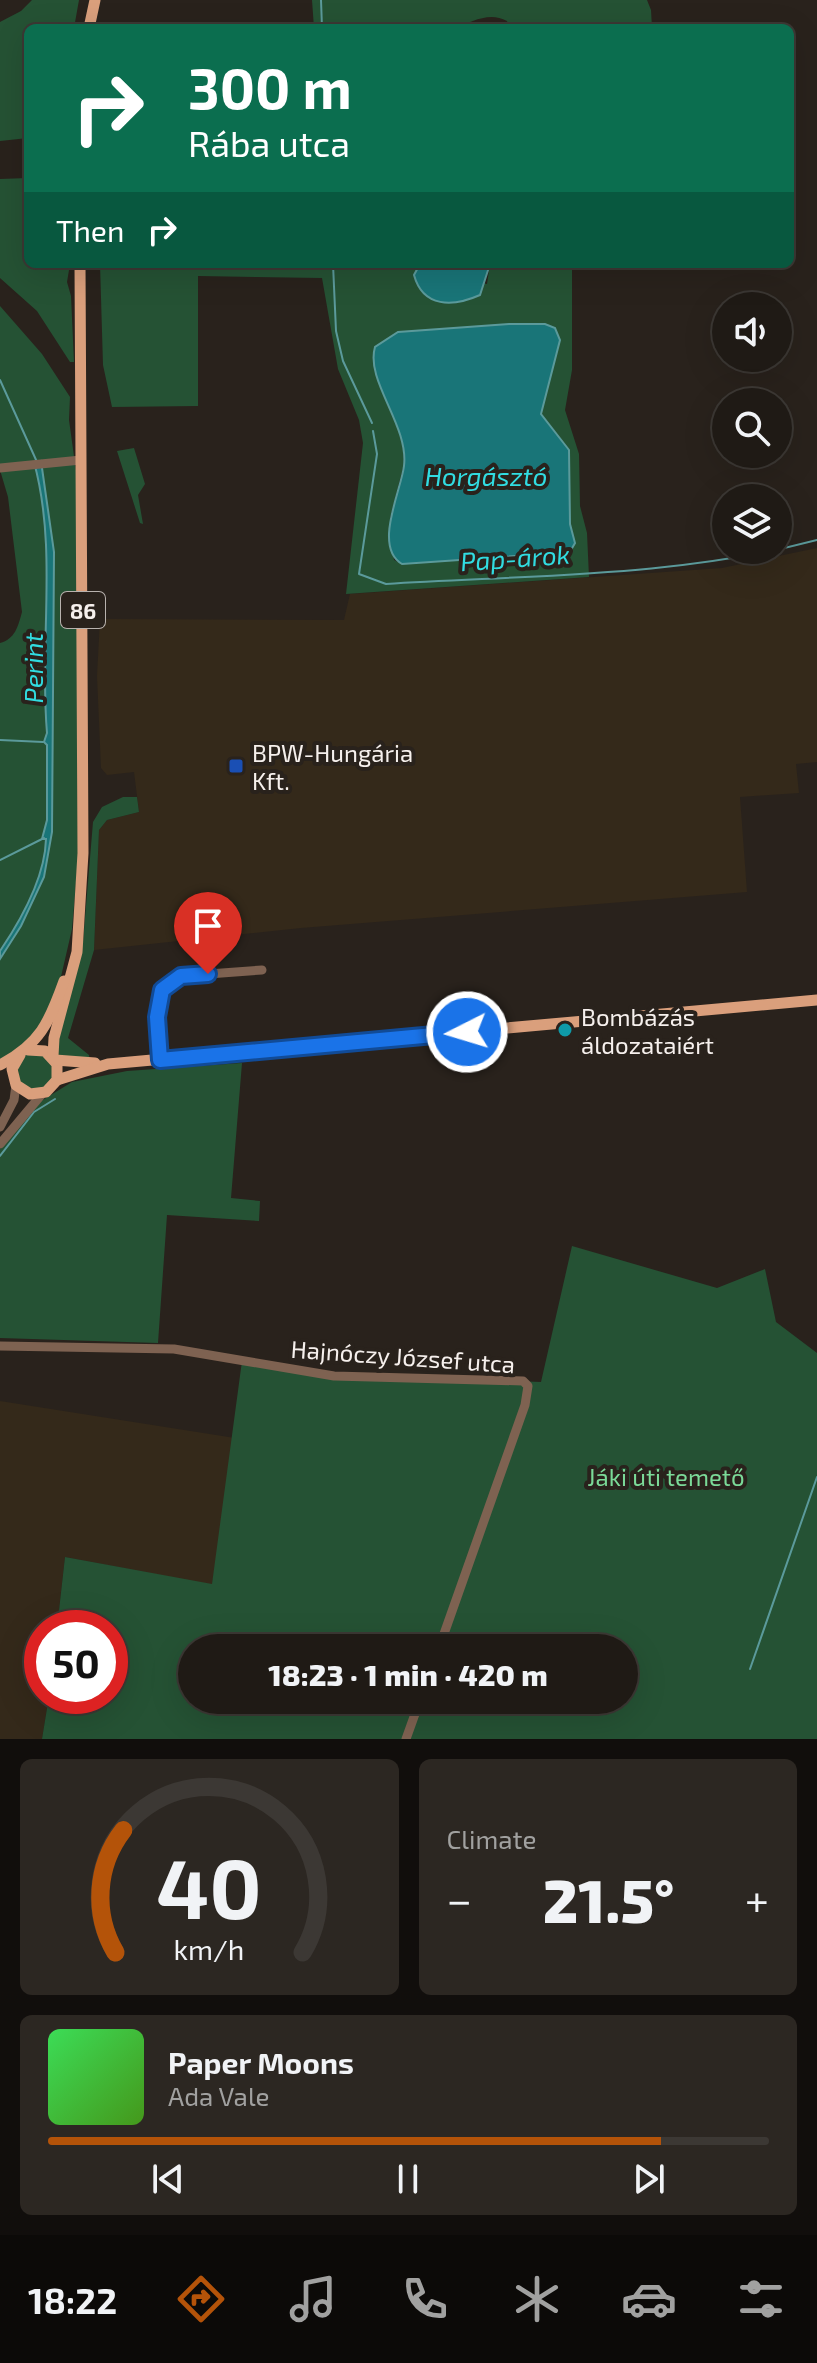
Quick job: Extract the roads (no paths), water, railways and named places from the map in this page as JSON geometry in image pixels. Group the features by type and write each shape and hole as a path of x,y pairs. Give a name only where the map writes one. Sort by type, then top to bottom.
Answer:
{"main road":[{"path":"90,24 95,0"},
{"name":"86","path":"57,1080 54,1038 76,958 83,843 80,268"},
{"name":"86","path":"15,1084 13,1065 43,1029 57,998 80,915"},
{"path":"0,1077 26,1093 42,1094 57,1080 99,1066 817,1000"},
{"path":"24,1052 41,1049 54,1058 128,1063"},
{"name":"86","path":"0,1065 24,1052"}],"street":[{"path":"0,468 81,460"},
{"path":"160,1060 158,997 172,981 181,976 262,970"},
{"path":"0,1127 14,1100 15,1084"},
{"path":"0,1144 42,1094"},
{"name":"Hajnóczy József utca","path":"0,1346 163,1348 334,1376 523,1381 528,1386 525,1405 444,1634"},
{"path":"406,1739 415,1714"}],"water":[{"path":"418,268 489,268 480,295 450,303 424,294 414,275"},
{"name":"Horgásztó","path":"545,324 555,328 560,340 541,414 569,450 570,524 575,543 571,550 559,553 402,564 394,556 389,532 404,466 404,451 376,374 375,347 398,332"},
{"path":"41,461 54,552 52,832 44,877 21,926 0,959 0,951 24,912 37,883 45,854 46,839 42,839 47,820 47,745 44,742 47,733 47,563 41,495 34,462"}],"waterway":[{"name":"Pap-árok","path":"321,0 322,24"},
{"name":"Pap-árok","path":"333,268 336,331 343,361 372,423"},
{"name":"Perint","path":"0,380 37,462"},
{"name":"Pap-árok","path":"373,431 377,454 359,574 386,584 657,568 764,552 817,540"},
{"path":"0,740 43,742"},
{"path":"0,860 44,838"},
{"path":"0,1156 34,1112 55,1099"},
{"path":"750,1669 817,1477"}],"place":[{"name":"BPW-Hungária Kft.","path":"236,766"},
{"name":"Bombázás áldozataiért","path":"565,1030"}],"park label":[{"name":"Jáki úti temető","path":"666,1476"}]}
